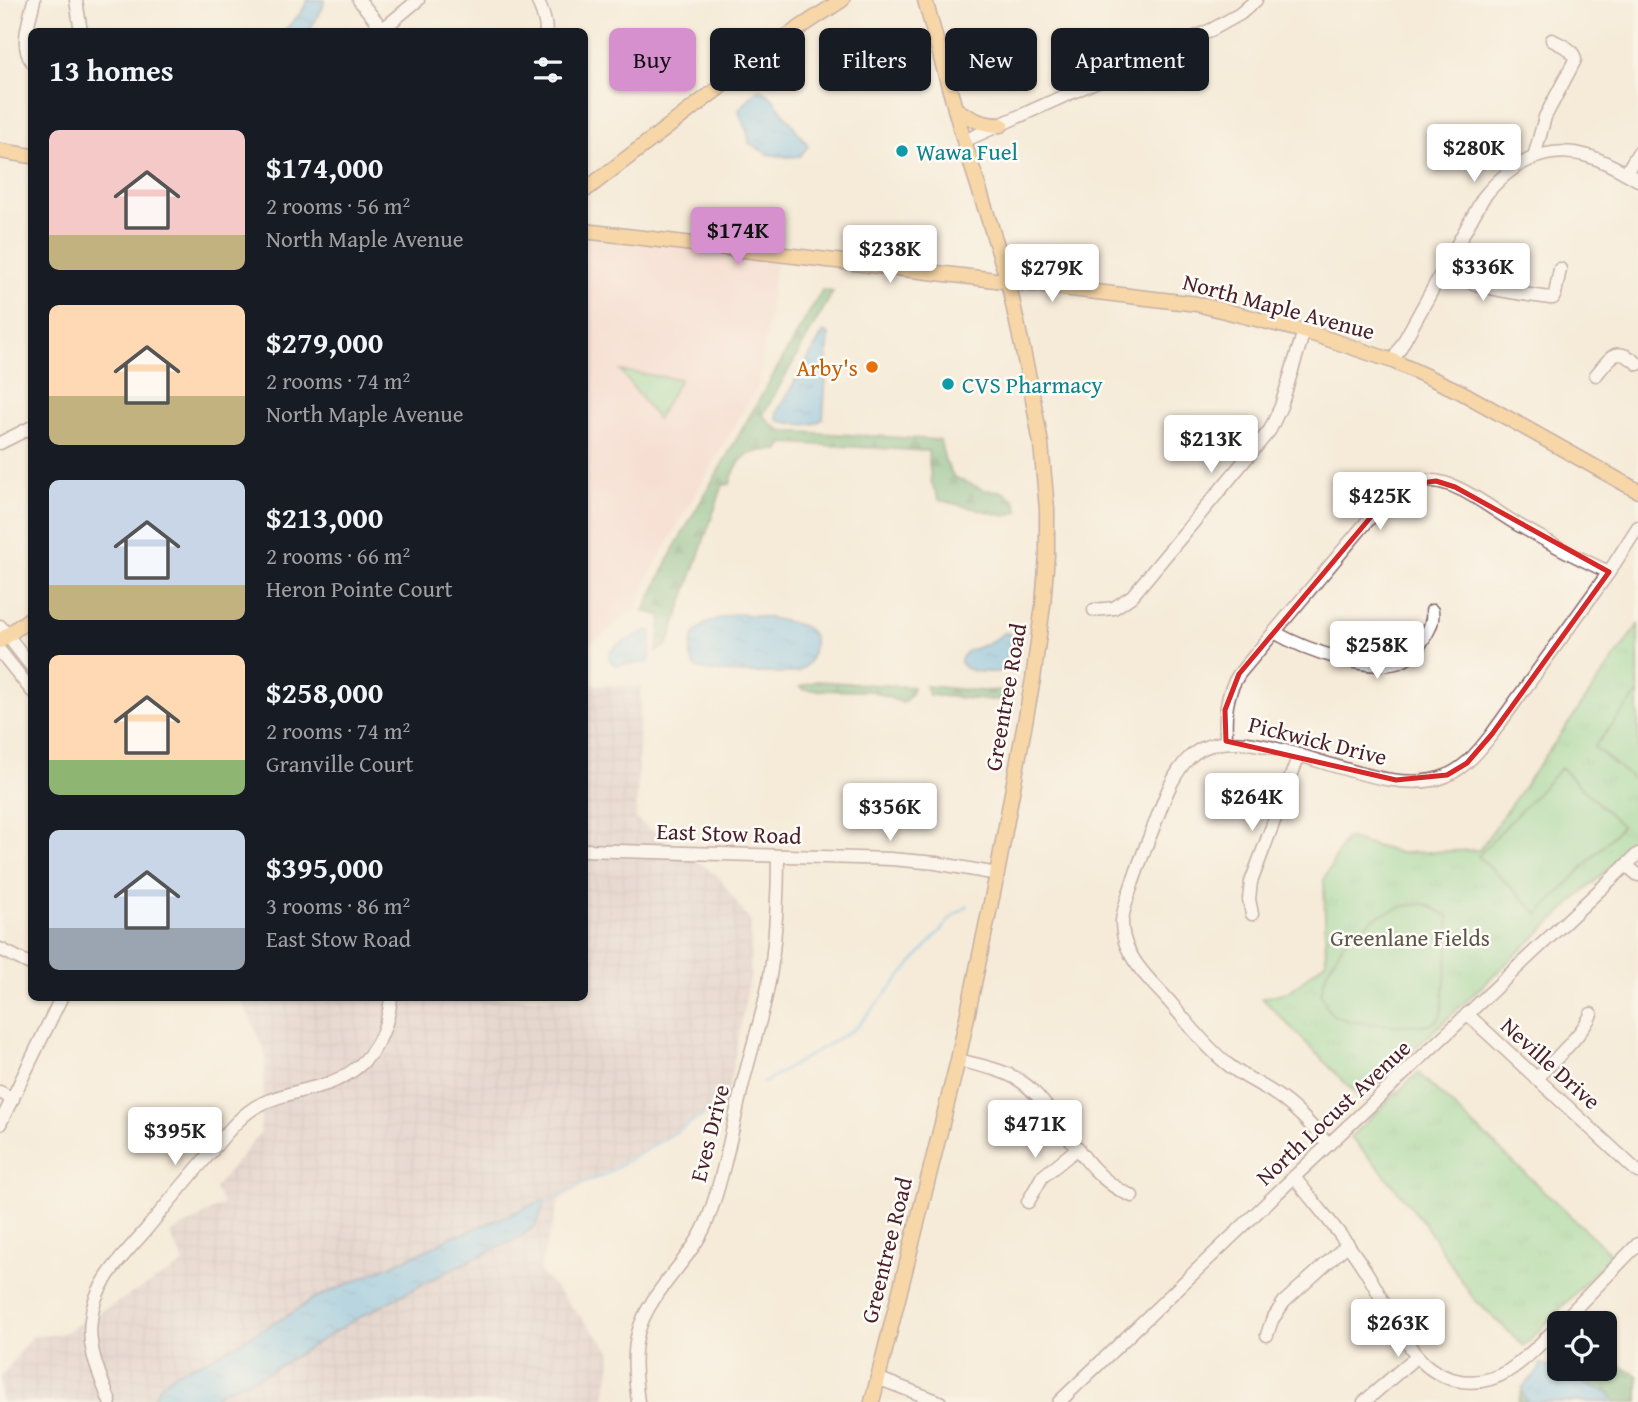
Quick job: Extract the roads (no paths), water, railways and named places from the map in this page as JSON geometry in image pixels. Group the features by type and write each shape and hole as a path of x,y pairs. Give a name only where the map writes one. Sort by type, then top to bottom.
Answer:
{"main road":[{"path":"588,188 784,38 842,0"},
{"name":"Greentree Road","path":"872,1402 957,1060 996,874 1033,679 1045,593 1047,544 1046,486 1040,432 1008,281 964,141 926,0"},
{"path":"955,109 978,122 1001,125"},
{"path":"0,151 28,155"},
{"name":"North Maple Avenue","path":"588,231 1197,304 1304,331 1394,361 1461,392 1638,491"},
{"path":"2,635 28,619"}],"street":[{"path":"28,28 34,0"},
{"path":"76,0 80,28"},
{"path":"359,0 382,28"},
{"path":"386,28 418,0"},
{"path":"537,0 546,28"},
{"path":"964,141 1228,21 1241,14 1256,0"},
{"path":"28,29 28,56"},
{"path":"1534,157 1545,117 1574,61 1572,52 1552,40"},
{"path":"1394,361 1483,198 1511,169 1534,157 1556,154 1583,155 1632,177 1638,153"},
{"path":"1443,271 1471,283 1553,298 1560,269"},
{"path":"1094,610 1114,608 1132,596 1270,430 1281,406 1304,331"},
{"path":"1596,375 1617,355 1628,356 1638,364"},
{"path":"0,443 28,429"},
{"path":"1226,741 1225,710 1233,683 1376,512 1399,490 1416,482 1436,481 1455,487 1537,536 1609,572"},
{"name":"Pickwick Drive","path":"1328,1144 1288,1103 1234,1070 1216,1054 1144,973 1125,942 1122,919 1127,898 1172,784 1184,763 1193,754 1211,744 1226,741 1253,744 1369,775 1409,782 1435,779 1468,763 1609,572 1638,527"},
{"path":"1274,632 1303,646 1353,661 1394,664 1403,661 1417,649 1431,625 1432,611"},
{"path":"2,635 28,663"},
{"path":"0,651 28,686"},
{"path":"1252,914 1251,882 1298,755"},
{"name":"East Stow Road","path":"588,849 922,861 996,874"},
{"name":"North Locust Avenue","path":"1059,1402 1328,1144 1638,854"},
{"name":"Eves Drive","path":"638,1402 634,1361 640,1325 651,1304 701,1236 719,1184 770,975 775,933 778,856"},
{"path":"1626,865 1638,875"},
{"path":"0,950 28,963"},
{"path":"0,1124 60,1001"},
{"path":"110,1402 91,1345 90,1332 97,1294 111,1271 219,1142 246,1114 265,1102 337,1080 371,1055 385,1029 390,1001"},
{"name":"Neville Drive","path":"1467,1014 1536,1079 1635,1164"},
{"path":"1536,1079 1588,1023 1591,1014"},
{"path":"957,1060 998,1070 1018,1079 1043,1103 1102,1179 1132,1196"},
{"path":"0,1092 13,1099"},
{"path":"1028,1202 1042,1177 1078,1148"},
{"path":"1294,1177 1348,1244 1404,1337 1417,1356 1434,1372 1455,1381 1489,1380 1518,1363 1547,1336"},
{"path":"1267,1335 1272,1320 1284,1302 1348,1244"},
{"path":"1573,1311 1638,1244"},
{"path":"1364,1402 1417,1356"},
{"path":"877,1378 940,1402"}],"water":[{"path":"308,0 325,0 311,28 287,28 301,13"},
{"path":"756,91 764,91 808,146 800,156 768,154 749,143 739,110"},
{"path":"824,332 829,335 823,418 809,424 780,421 777,419 777,412"},
{"path":"734,614 771,618 806,628 811,632 814,644 808,663 799,671 789,673 726,672 697,668 691,652 698,630 714,620"},
{"path":"648,630 652,632 649,662 615,665 610,660 609,655 617,645"},
{"path":"1004,633 1010,634 1013,639 1002,671 975,671 962,665 961,659 967,651 992,642"},
{"path":"544,1200 535,1226 517,1239 356,1319 269,1372 220,1393 211,1402 154,1402 159,1387 178,1371 207,1360 313,1299 429,1249 452,1236"},
{"path":"1541,1364 1544,1364 1547,1366 1547,1381 1580,1381 1606,1392 1613,1398 1612,1402 1527,1402 1522,1388 1538,1372"}],"waterway":[{"path":"763,1083 856,1028 953,916 968,906"},
{"path":"542,1206 579,1184 603,1176 724,1103"}],"place":[{"name":"Wawa Fuel","path":"902,151"},
{"name":"Arby's","path":"872,367"},
{"name":"CVS Pharmacy","path":"948,384"}],"park label":[{"name":"Greenlane Fields","path":"1410,937"}]}
